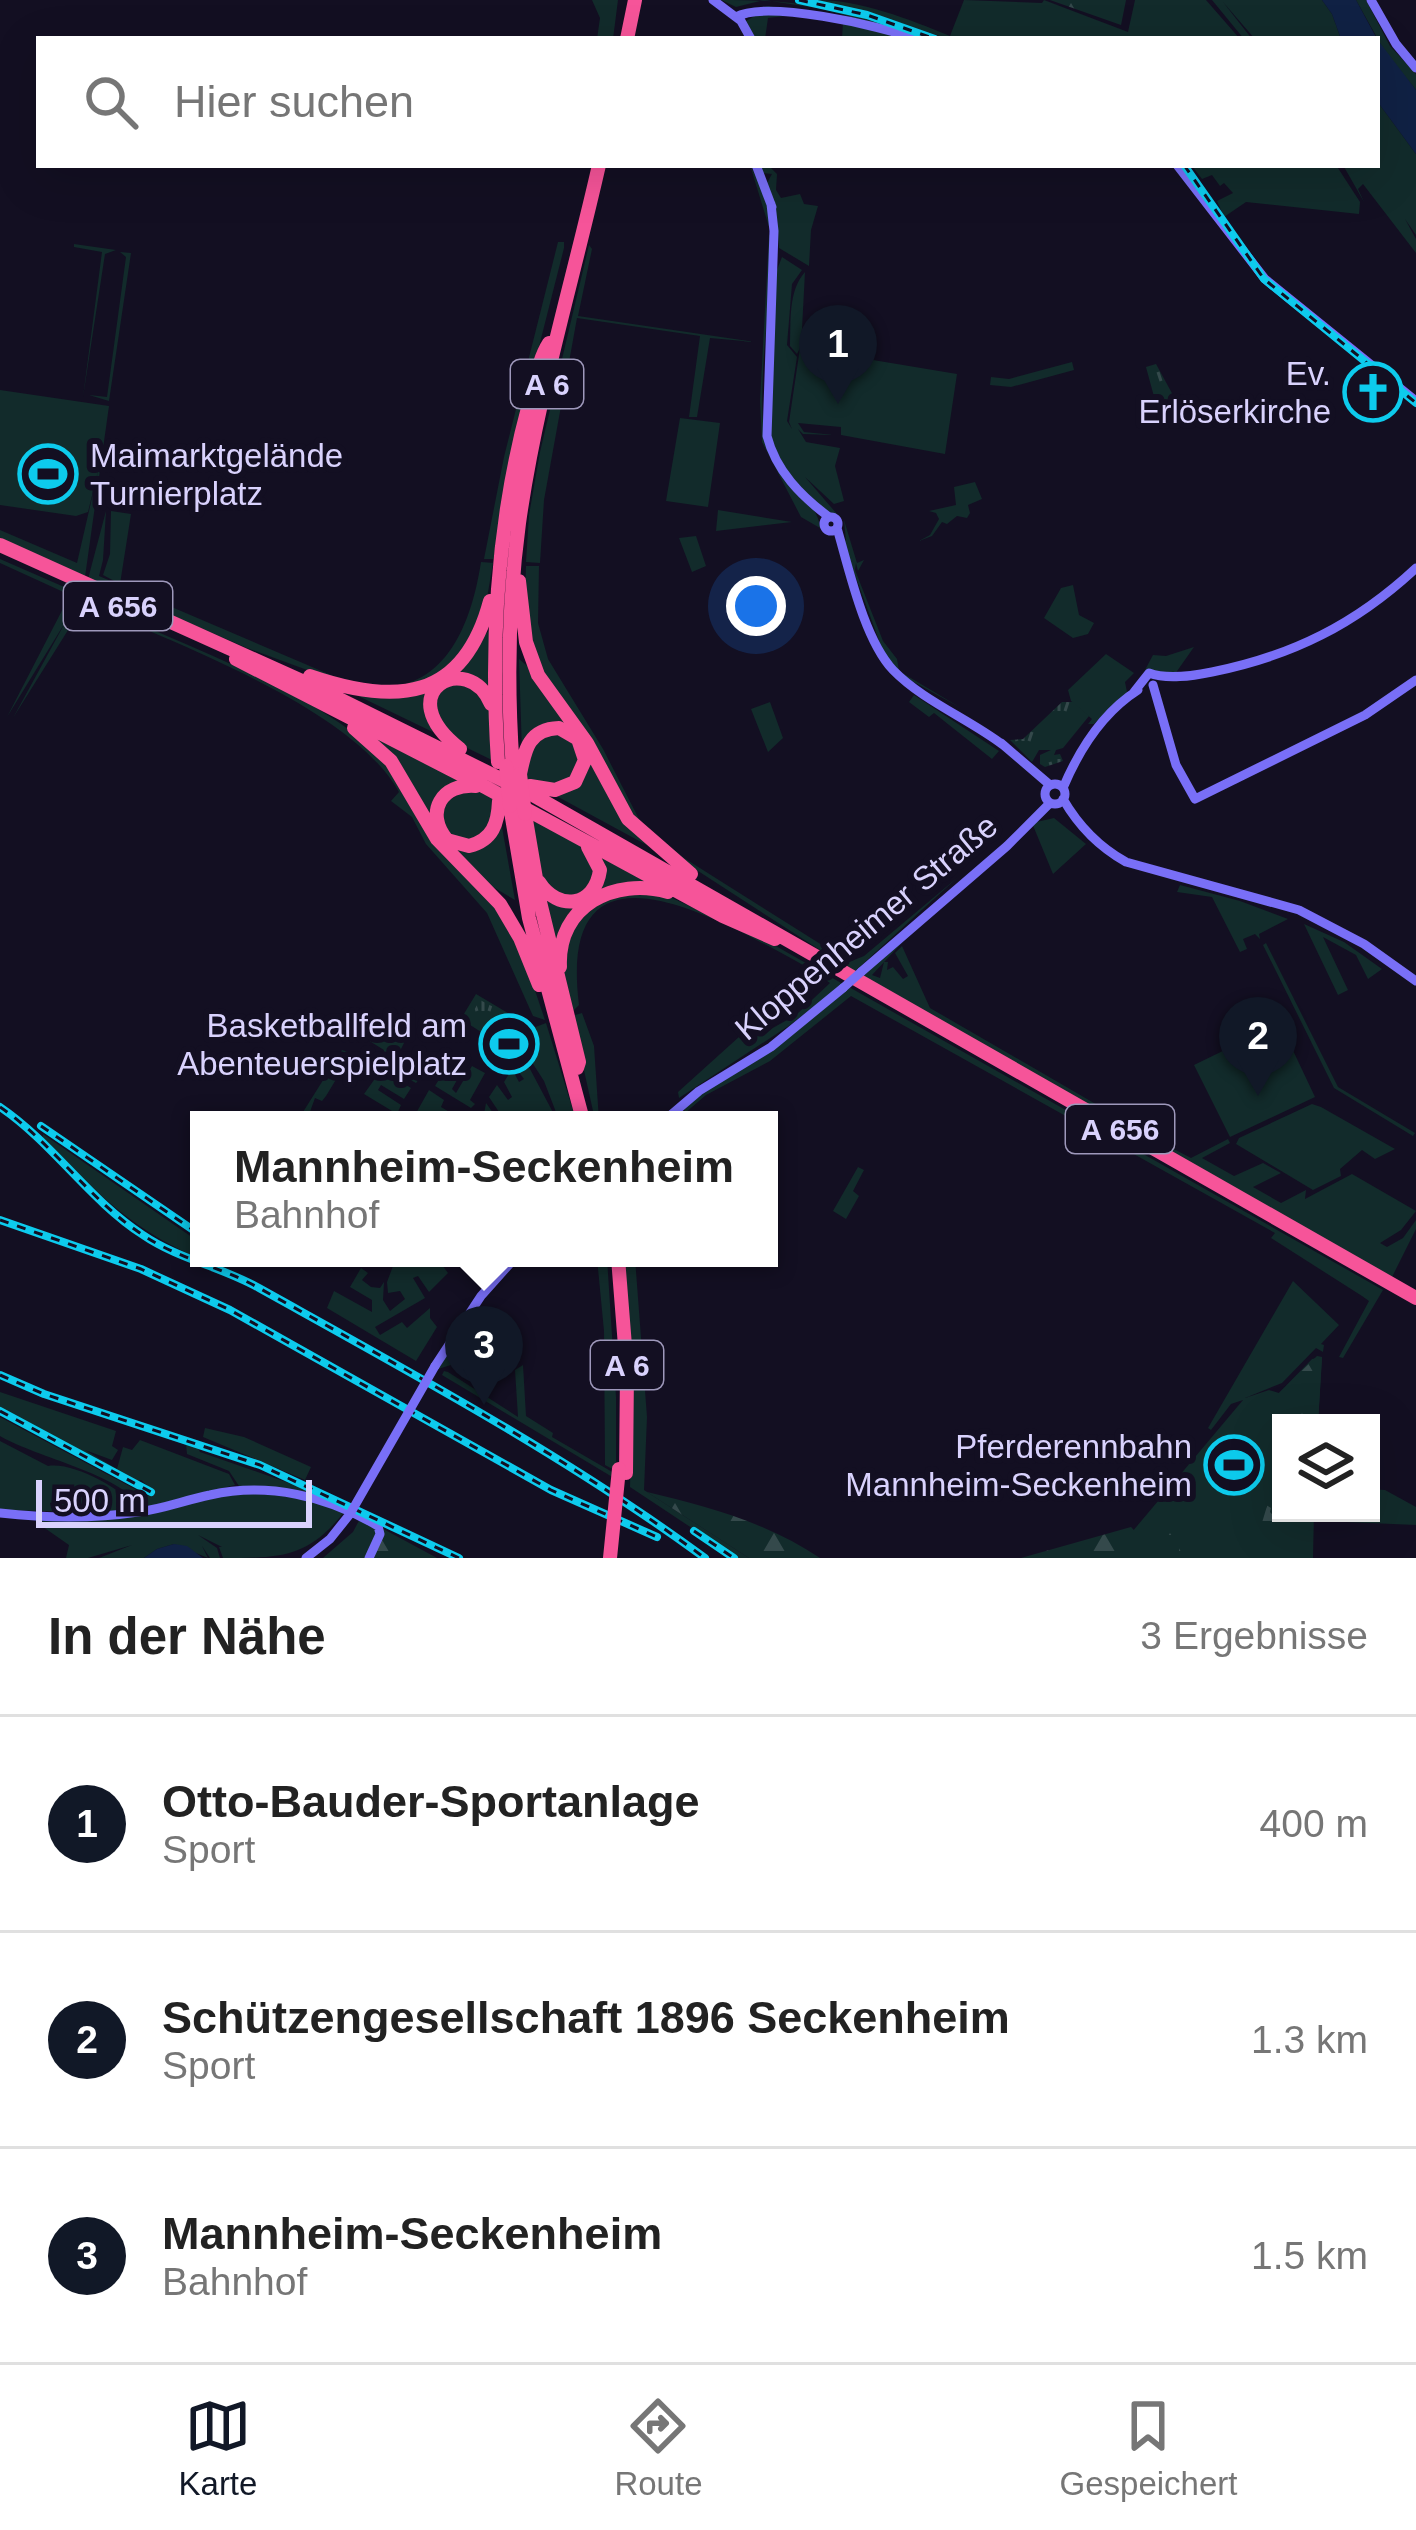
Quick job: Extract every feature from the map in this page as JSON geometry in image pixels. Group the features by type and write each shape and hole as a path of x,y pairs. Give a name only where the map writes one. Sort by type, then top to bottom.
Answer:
{"highway":[{"path":"623,36 631,0"},
{"name":"A 6","path":"511,565 524,456 593,168"},
{"name":"A 6","path":"511,565 593,168"},
{"name":"A 656","path":"0,549 483,769 1416,1302"},
{"path":"234,654 385,694 413,690 440,678 460,661 477,638 511,565"},
{"path":"495,720 511,565"},
{"path":"511,565 516,684 513,772 506,801 482,842 460,846 443,837 435,813 444,794 464,785 506,801 542,887 554,899 574,902 590,895 599,878 599,864 570,832"},
{"path":"511,565 526,642 543,685 587,742 628,819 770,933"},
{"path":"234,654 326,708 689,898 770,933"},
{"path":"304,674 460,749 513,772 555,790 575,782 585,760 578,739 559,728 539,732 513,772 506,801 515,887 539,985"},
{"path":"460,749 431,721 430,702 438,687 459,678 475,682 488,695 513,772 691,874"},
{"path":"326,708 391,761 437,839 500,904 539,985 560,1015"},
{"path":"506,801 560,1015 579,1062 585,1111"},
{"path":"533,867 565,1054 584,1111"},
{"path":"560,1015 562,940 589,902 610,890 634,886 689,898"},
{"name":"A 6","path":"614,1558 627,1358 615,1267"}],"main road":[{"path":"713,0 736,13 748,36"},
{"path":"1371,0 1416,68"},
{"path":"736,13 769,4 845,16 908,36"},
{"path":"757,168 778,231 767,436 779,467 830,524 879,650 907,682 968,715 1004,745 1095,839 1126,862 1316,917 1379,953 1416,983"},
{"path":"1179,168 1265,279 1416,401"},
{"path":"1416,568 1364,612 1261,662 1151,682 1176,765 1195,799 1365,715 1416,680"},
{"name":"Kloppenheimer Straße","path":"676,1111 771,1047 1018,836 1069,774 1094,732 1134,692 1151,682"},
{"path":"312,1556 350,1514 436,1366 475,1305 507,1267"},
{"path":"0,1513 119,1514 221,1492 268,1492 325,1500 381,1529 369,1558"}],"green space":[{"path":"592,0 618,0 613,36 597,36 600,18"},
{"path":"721,0 752,0 760,1 736,7"},
{"path":"816,0 868,7 950,36 939,36"},
{"path":"964,0 1044,0 1128,32 1135,0 1206,0 1237,36 950,36"},
{"path":"1050,0 1126,0 1121,25"},
{"path":"1212,0 1322,0 1340,36 1252,36 1223,2 1250,36 1242,36"},
{"path":"1356,0 1366,0 1390,46 1416,74 1416,90 1385,52 1380,36"},
{"path":"775,2 851,13 920,36 918,36 823,9"},
{"path":"768,6 851,21 894,36 842,36 843,22 787,11 785,16 768,18 765,36 751,36 744,22 760,13 783,11 761,10 744,19"},
{"path":"1380,105 1416,154 1416,235 1405,219 1416,239 1416,253 1363,184 1358,189 1364,202 1345,168 1380,168"},
{"path":"751,168 767,200 773,227 775,220 775,275 782,257 802,270 792,284 787,345 797,357 787,421 792,429 789,422 800,348 797,354 790,346 792,307 805,272 801,348 957,374 945,454 841,435 841,427 798,423 804,432 834,435 803,434 798,429 806,442 840,448 835,466 844,501 834,504 805,477 837,514 828,513 791,479 769,438 772,262 763,380 766,442 778,465 812,507 820,528 801,517 762,442 760,401 769,235 774,234"},
{"path":"761,168 771,168 777,174 776,190 781,198 800,194 804,204 818,206 809,266 779,248 767,183 772,174 762,173"},
{"path":"1194,168 1338,168 1360,202 1359,214 1246,202 1224,217 1217,201 1233,193 1212,175 1202,179"},
{"path":"558,242 564,242 511,457 494,559 484,559 504,457"},
{"path":"74,244 116,250 105,254 83,397 102,252"},
{"path":"589,245 578,316 755,342 710,338 697,417 689,417 700,336 577,318 544,500 540,563 526,562 540,452"},
{"path":"120,252 131,253 109,401 89,395 107,397 126,257"},
{"path":"1072,362 1074,370 1011,387 990,385 991,377 1009,379"},
{"path":"1156,364 1174,397 1181,398 1186,415 1161,422 1146,367"},
{"name":"Maimarktgelände Turnierplatz","path":"0,390 109,406 85,577 0,538 0,530 77,563 100,463 88,512 76,516 0,505"},
{"path":"680,418 720,423 708,507 666,501"},
{"path":"975,482 982,499 968,505 967,518 942,522 932,536 919,541 930,535 939,519 929,511 956,505 954,487"},
{"path":"718,510 792,522 716,531"},
{"path":"106,511 99,576 352,684 382,687 428,673 445,657 468,614 481,562 493,563 484,616 469,648 442,674 400,691 359,689 247,648 88,579"},
{"path":"111,511 131,514 120,584 103,575 110,554"},
{"path":"844,520 857,563 864,560 858,571 856,563 855,570 899,671 961,708 901,675 884,654 840,534 846,541"},
{"path":"696,536 706,566 692,572 679,538"},
{"path":"0,559 78,593 77,600 81,595 277,686 384,758 488,895 521,949 545,1020 533,1016 487,913 426,844 412,817 391,801 399,792 376,761 302,705 211,658 85,603 13,718 66,621 7,717 70,595"},
{"path":"526,566 539,566 538,623 548,659 641,823 684,858 849,962 864,956 958,877 854,972 658,845 645,834 533,655 525,602"},
{"path":"1073,585 1079,615 1094,623 1088,634 1073,638 1044,618 1061,588"},
{"path":"492,628 492,697 481,684 436,686 439,735 348,691 430,686"},
{"path":"1194,647 1175,674 1145,670 1153,655"},
{"path":"1106,654 1134,673 1125,682 1127,692 1094,724 1088,724 1092,719 1071,701 1068,690"},
{"path":"519,659 532,670 654,849 549,792 567,789 586,753 556,726 522,752"},
{"path":"463,681 489,706 494,761 459,744 433,717 440,689"},
{"path":"914,695 999,751 992,759 934,713 929,717 909,702"},
{"path":"770,702 783,738 768,752 751,709"},
{"path":"1062,702 1073,702 1089,716 1063,748 1056,750 1054,755 1060,754 1063,761 1045,767 1040,755 1051,750 1039,750 1032,762 1010,740 1023,739"},
{"path":"365,731 471,782 455,785 434,820 464,848 500,816 515,900 481,880 451,851"},
{"path":"566,734 581,753 573,779 545,786 526,779 526,759 537,737"},
{"path":"470,788 495,795 494,819 476,841 447,836 441,805"},
{"path":"529,815 584,847 596,866 593,886 571,899 543,884"},
{"path":"1054,818 1086,844 1053,874 1032,823"},
{"path":"592,847 669,890 598,894 557,953 540,889 561,903 598,887"},
{"path":"1180,885 1288,919 1259,934 1260,939 1255,934 1243,939 1247,949 1240,952 1212,897 1177,892"},
{"path":"659,892 774,945 843,984 679,1098 678,1092 750,1027 762,1034 796,1015 830,983 715,920 651,899 624,899 601,907 585,927 577,959 579,1005 571,1013 563,979 571,926 611,893"},
{"path":"1304,924 1344,942 1382,969 1368,979 1356,955 1323,937 1348,990 1338,995"},
{"path":"913,931 884,962 888,962 887,970 893,967 903,979 908,976 895,953 902,946 930,1008 1191,1158 1228,1139 1230,1143 1202,1158 1234,1176 1263,1163 1281,1173 1253,1187 1281,1203 1306,1190 1305,1199 1352,1174 1416,1211 1401,1230 1380,1243 1387,1247 1403,1238 1416,1220 1391,1279 861,976"},
{"path":"1266,943 1338,1087 1415,1133 1413,1136 1334,1088"},
{"path":"849,987 1383,1290 1343,1358 1339,1357 1369,1301 1271,1238 1275,1233 851,996 770,1061 706,1095 687,1111 684,1106"},
{"path":"476,994 533,1028 546,1023 573,1111 556,1111 524,1050 552,1111 498,1111 489,1097 497,1085 508,1100 512,1097 504,1082 512,1069 519,1082 524,1079 512,1063 515,1057 459,1022"},
{"path":"480,1000 501,1011 490,1031 469,1019"},
{"path":"582,1013 594,1046 598,1111 593,1111 572,1016"},
{"path":"1280,1023 1315,1097 1230,1137 1194,1065"},
{"path":"369,1027 392,1043 398,1034 406,1039 397,1057 424,1073 416,1083 390,1069 388,1074 411,1088 404,1099 381,1085 378,1090 401,1105 398,1111 364,1094 384,1050 363,1037"},
{"path":"342,1050 352,1053 322,1101 315,1098 310,1111 304,1111"},
{"path":"454,1055 467,1062 452,1089 456,1093 472,1066 485,1073 470,1100 475,1104 471,1108 435,1086"},
{"path":"429,1090 444,1100 441,1107 448,1111 417,1111"},
{"path":"1312,1104 1395,1149 1375,1159 1362,1150 1340,1169 1341,1176 1313,1190 1236,1144 1239,1138"},
{"path":"43,1134 190,1236 190,1254 119,1210"},
{"path":"858,1167 864,1170 853,1191 859,1196 846,1219 833,1211"},
{"path":"393,1267 444,1267 448,1273 429,1292 418,1276 413,1278 425,1298 375,1327 380,1335 402,1322 407,1328 430,1308 437,1327 416,1361 327,1308 334,1291 372,1312 372,1300 350,1287 361,1268 368,1273 362,1280 371,1287 380,1288 384,1282 383,1300 390,1311 405,1299 400,1291 388,1293"},
{"path":"598,1267 608,1267 616,1471 605,1465 604,1331"},
{"path":"623,1267 636,1267 647,1417 644,1490 749,1558 737,1558 630,1487 632,1399"},
{"name":"Pferderennbahn Mannheim-Seckenheim","path":"1293,1281 1339,1325 1321,1344 1323,1352 1316,1348 1282,1383 1245,1398 1269,1390 1279,1393 1312,1359 1322,1357 1319,1414 1272,1414 1272,1522 1314,1522 1313,1558 1144,1558 1132,1532 1243,1400 1231,1404 1208,1428"},
{"path":"469,1320 497,1377 480,1389 454,1364 438,1369"},
{"path":"1317,1356 1322,1357 1319,1414 1300,1414 1279,1393"},
{"path":"523,1365 526,1416 614,1473 614,1478 442,1375 448,1372 518,1417 515,1370"},
{"path":"0,1392 116,1431 112,1446 118,1450 112,1460 85,1450 117,1469 123,1447 132,1450 140,1440 229,1474 235,1485 143,1508 96,1475 0,1436 0,1417 148,1496 152,1490 0,1408"},
{"path":"205,1428 244,1437 311,1467 305,1480 203,1437"},
{"path":"0,1441 48,1466 71,1468 96,1478 139,1508 118,1513 0,1510"},
{"path":"186,1444 311,1494 241,1489 229,1471 187,1454"},
{"path":"1246,1489 1253,1523 1261,1526 1267,1506 1250,1498 1255,1498 1271,1508 1272,1522 1280,1523 1264,1535 1252,1534 1240,1507"},
{"path":"1380,1490 1416,1507 1416,1525 1346,1522 1380,1522"},
{"path":"647,1492 736,1517 820,1558 749,1558"},
{"path":"234,1493 293,1496 345,1511 306,1547 278,1556 244,1558 223,1558 222,1547 198,1535 217,1548 220,1558 210,1558 202,1546 208,1558 174,1544 144,1558 99,1558 132,1545 88,1558 66,1558 69,1545 35,1517 135,1512"},
{"path":"1191,1500 1186,1517 1191,1558 1179,1558 1179,1535 1144,1535 1157,1520"},
{"path":"361,1517 437,1558 323,1558 353,1532"},
{"path":"1131,1527 1144,1541 1144,1558 1021,1558"}],"water":[{"path":"1322,0 1356,0 1375,36 1340,36"},
{"path":"1380,43 1416,90 1416,154 1380,105"},
{"path":"187,1546 203,1558 144,1558 157,1549"}],"railway":[{"path":"799,0 867,15 926,36"},
{"path":"1186,168 1264,279 1416,403"},
{"path":"0,1107 124,1221 190,1258"},
{"path":"41,1126 190,1228"},
{"path":"0,1220 141,1269 230,1310 551,1490 657,1537"},
{"path":"213,1267 430,1383 543,1450 705,1558"},
{"path":"0,1375 260,1465 459,1558"},
{"path":"0,1411 151,1492"},
{"path":"694,1531 734,1558"}],"place":[{"name":"Ev. Erlöserkirche","path":"1373,392"},
{"name":"Otto-Bauder-Sportanlage","path":"838,404"},
{"name":"Maimarktgelände Turnierplatz","path":"48,474"},
{"name":"Basketballfeld am Abenteuerspielplatz","path":"509,1044"},
{"name":"Schützengesellschaft 1896 Seckenheim","path":"1258,1096"},
{"name":"Mannheim-Seckenheim","path":"484,1405"},
{"name":"Pferderennbahn Mannheim-Seckenheim","path":"1234,1465"}]}
